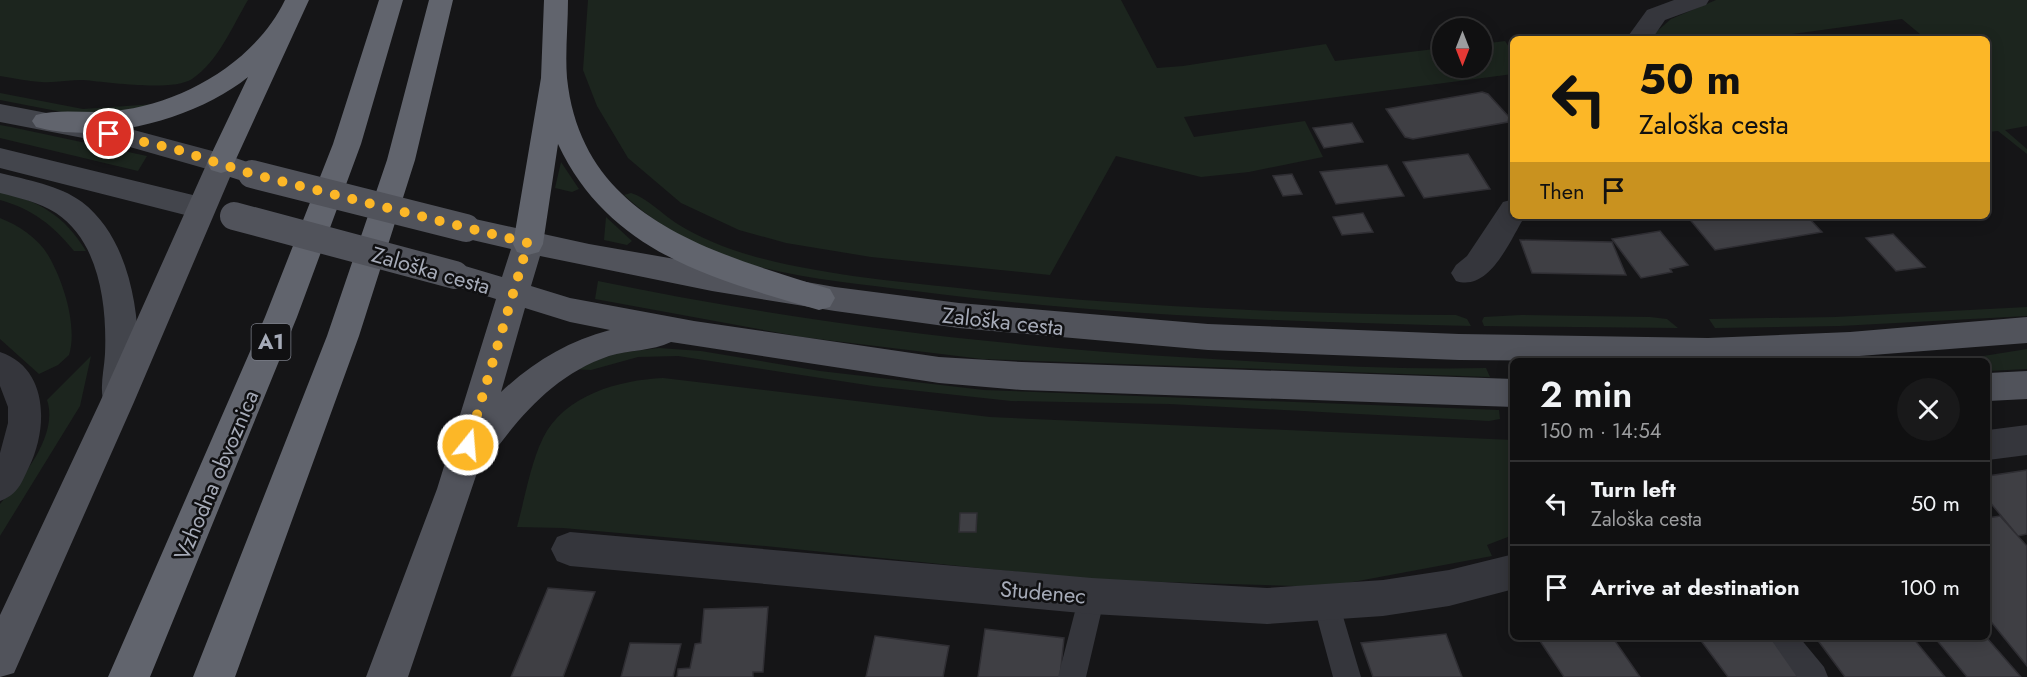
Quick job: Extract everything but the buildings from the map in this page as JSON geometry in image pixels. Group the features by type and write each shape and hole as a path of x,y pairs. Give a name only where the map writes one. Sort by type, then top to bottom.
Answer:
{"highway":[{"path":"221,163 297,0"},
{"name":"Vzhodna obvoznica","path":"129,677 281,317 347,144 392,0"},
{"path":"214,677 343,336 401,160 441,0"},
{"path":"556,0 554,78 556,99 565,134 581,167 606,197 647,230 681,252 728,271 819,298"},
{"path":"46,121 108,122 175,107 206,93 232,76 267,47 286,25"},
{"path":"528,243 554,78"}],"main road":[{"name":"Zaloška cesta","path":"0,113 175,149 252,174 528,243 719,283 965,318 1101,331 1600,356 1857,345 2027,330"},
{"name":"Zaloška cesta","path":"0,158 455,275 570,310 694,334 900,366 1022,376 1510,393"},
{"path":"0,659 117,402 217,212 221,163"},
{"path":"0,183 66,205 87,224 103,250 118,294 123,321 117,402"},
{"path":"387,677 455,489 528,243"},
{"path":"455,489 474,451 492,424 517,395 554,366 626,339 668,333 694,334"},
{"path":"1990,387 2027,385"}],"street":[{"path":"1641,36 1656,15 1697,0"},
{"path":"1467,273 1478,264 1510,215"},
{"path":"0,365 12,373 24,399 27,426 18,456 0,485"},
{"path":"1990,445 2027,440"},
{"name":"Studenec","path":"570,549 1092,596 1267,606 1383,598 1449,588 1510,572"}],"lane":[{"path":"1072,677 1092,596"},
{"path":"1326,603 1347,677"},
{"path":"1786,640 1814,677"}],"shaded area":[{"path":"0,0 248,0 217,53 201,72 183,83 155,86 83,80 41,82 0,76"},
{"path":"588,0 1121,0 1157,68 1326,44 1335,61 1432,49 1432,78 1482,78 1184,117 1194,137 1305,121 1323,157 1249,172 1201,177 1116,156 1050,275 871,257 786,243 739,230 681,203 628,158 597,106 583,70"},
{"path":"1716,0 2027,0 2027,126 2005,130 2027,149 2027,154 1998,131 1990,132 1990,36 1922,36 1902,19 1778,36 1651,36 1671,19"},
{"path":"1505,41 1510,47 1510,74 1492,77 1492,43"},
{"path":"0,93 83,109 155,104 116,114 62,112 0,100"},
{"path":"0,125 147,156 138,171 0,138"},
{"path":"561,162 579,189 572,192 555,188"},
{"path":"0,191 39,205 50,212 69,228 86,251 74,251 41,219 22,208 0,200"},
{"path":"631,193 685,229 725,247 783,264 838,274 1036,296 1156,305 1336,313 1456,315 1467,319 1471,326 1123,312 863,285 786,273 735,260 699,246 676,234 624,195"},
{"path":"606,217 632,241 627,245 604,240"},
{"path":"0,218 27,233 44,249 54,265 68,304 72,331 69,355 58,365 39,374 0,339"},
{"path":"598,281 746,309 970,339 1121,353 1269,362 1378,367 1486,368 1490,377 982,359 802,337 595,299"},
{"path":"2027,307 2027,316 1840,326 1715,328 1709,319 1835,317"},
{"path":"1521,315 1650,317 1667,319 1678,328 1484,326 1482,321 1484,317"},
{"path":"659,348 701,351 820,371 984,390 1499,410 1500,419 1489,421 1169,404 1011,401 873,386 678,356 638,357 591,370 572,369 618,353"},
{"path":"2027,349 2027,369 1990,371 1990,358 1971,358"},
{"path":"91,356 80,406 0,536 0,504 28,469 43,442 48,428 47,400"},
{"path":"663,378 990,417 1510,440 1510,536 1487,545 1492,556 1326,587 1095,580 765,546 563,528 517,527 538,448 552,423 564,411 594,393 646,379"}],"route":[{"path":"109,134 175,149 252,174 528,243 468,445"}]}
